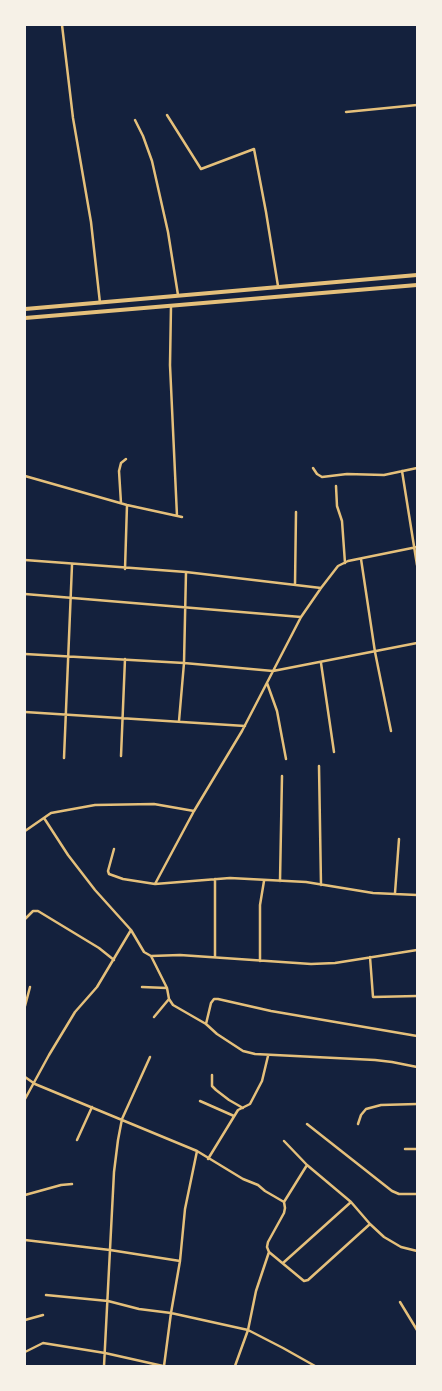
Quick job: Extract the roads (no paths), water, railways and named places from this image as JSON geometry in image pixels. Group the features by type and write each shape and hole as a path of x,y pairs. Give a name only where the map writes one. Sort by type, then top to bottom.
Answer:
{"main road":[{"path":"25,309 417,275"},
{"path":"25,318 417,285"}],"street":[{"path":"62,25 73,118 91,222 100,303"},
{"path":"346,112 417,106"},
{"path":"167,115 201,169 254,149 278,288"},
{"path":"135,120 152,162 168,232 178,296"},
{"path":"171,306 170,365 178,516"},
{"path":"121,503 119,470 121,463 126,459"},
{"path":"313,468 322,477 347,474 384,475 417,468"},
{"path":"402,471 416,547 417,565"},
{"path":"25,476 127,505 182,518"},
{"path":"336,486 337,506 342,520 345,563"},
{"path":"125,569 127,505"},
{"path":"295,585 296,512"},
{"path":"154,884 194,811 245,726 301,618 338,566 416,547"},
{"path":"361,559 375,652 390,731"},
{"path":"25,560 125,569 186,572 321,588"},
{"path":"64,758 72,565"},
{"path":"179,721 184,663 186,572"},
{"path":"25,594 71,596 301,618"},
{"path":"25,654 184,663 274,671 417,643"},
{"path":"121,756 124,659"},
{"path":"321,663 334,752"},
{"path":"267,683 277,711 286,759"},
{"path":"25,712 245,726"},
{"path":"319,766 321,885"},
{"path":"280,881 282,776"},
{"path":"25,831 51,813 67,809 154,804 194,811"},
{"path":"44,818 68,855 95,890 131,930 144,952 151,956 180,955 260,962 311,964 335,963 417,950"},
{"path":"395,893 398,839"},
{"path":"114,849 108,871 109,874 122,879 154,884 230,878 321,885 373,893 417,895"},
{"path":"215,879 215,957"},
{"path":"260,962 260,905 264,881"},
{"path":"25,919 33,912 38,911 99,948 114,960"},
{"path":"25,1100 75,1012 97,987 131,930"},
{"path":"151,956 173,1005 206,1024 217,1034 243,1051 268,1056 375,1060 417,1067"},
{"path":"370,957 373,996 417,996"},
{"path":"25,1006 30,987"},
{"path":"142,987 167,988"},
{"path":"154,1017 169,998"},
{"path":"206,1024 211,1003 218,999 271,1011 417,1036"},
{"path":"208,1159 238,1110 250,1104 262,1082 268,1056"},
{"path":"104,1366 114,1172 122,1119 150,1057"},
{"path":"212,1075 212,1086 229,1100 243,1108"},
{"path":"25,1077 35,1084 196,1151 243,1179 258,1184 265,1191 284,1202"},
{"path":"200,1101 234,1116"},
{"path":"358,1124 366,1108 381,1105 417,1104"},
{"path":"77,1140 92,1107"},
{"path":"307,1124 392,1191 398,1194 417,1194"},
{"path":"284,1141 307,1165 351,1202 384,1237 401,1247 417,1251"},
{"path":"405,1149 417,1149"},
{"path":"25,1352 43,1343 105,1353 164,1366 180,1261 185,1209 196,1151"},
{"path":"307,1165 284,1202 284,1213 268,1242 269,1252 300,1279 308,1280 370,1224"},
{"path":"25,1195 61,1185 72,1184"},
{"path":"283,1263 351,1202"},
{"path":"25,1240 110,1250 180,1261"},
{"path":"235,1366 248,1330 256,1290 269,1252"},
{"path":"46,1294 171,1313 248,1330 315,1366"},
{"path":"400,1302 417,1330"},
{"path":"25,1320 43,1315"}]}
